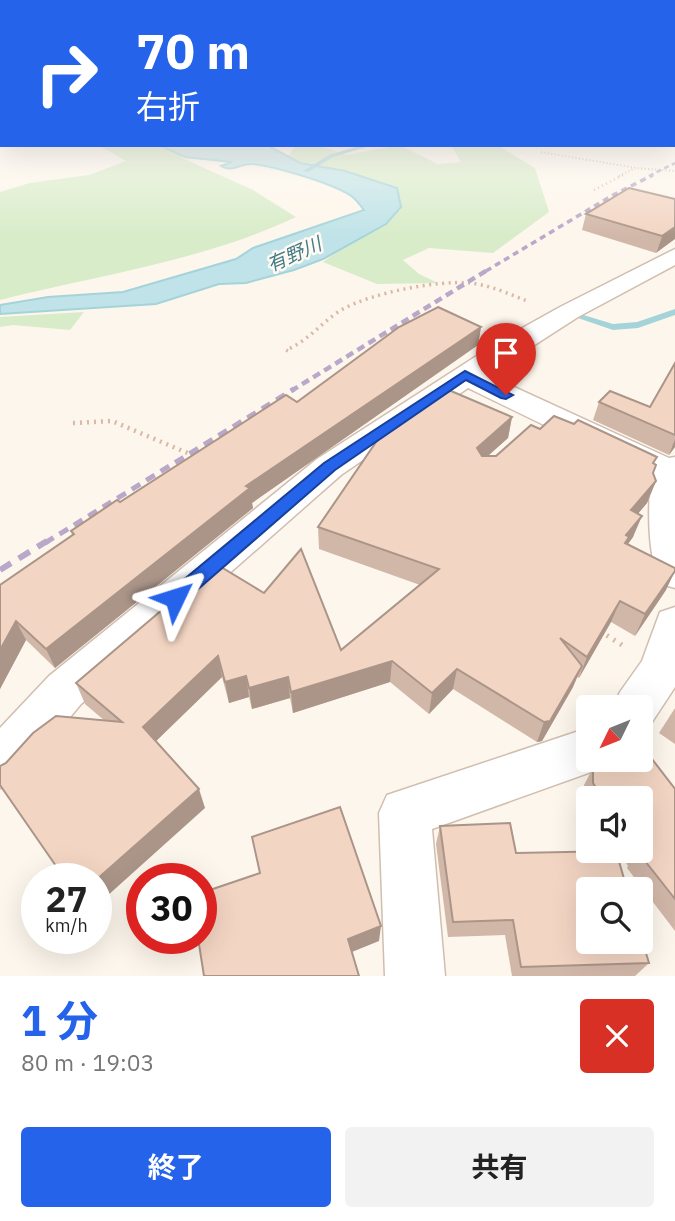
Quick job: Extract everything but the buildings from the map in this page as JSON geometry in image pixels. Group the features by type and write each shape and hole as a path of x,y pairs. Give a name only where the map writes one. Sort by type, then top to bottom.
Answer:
{"street":[{"path":"0,764 65,690 295,494 367,440 465,375 569,312 675,256"},
{"path":"465,375 672,470 666,506 675,573"},
{"path":"644,695 662,668 675,624"},
{"path":"415,976 405,813 576,755"}],"path":[{"path":"541,152 636,168 675,171"},
{"path":"594,190 636,168"},
{"path":"288,351 286,350 301,346 348,306 396,293 441,285 468,282 569,312"},
{"path":"73,423 112,421 201,458"},
{"path":"591,626 662,668"}],"green space":[{"path":"102,147 179,148 182,158 253,190 296,217 261,232 188,256 0,300 0,192 30,183 89,175 126,161"},
{"path":"295,147 323,147 347,155 403,147 438,164 461,162 452,147 500,147 535,168 549,212 493,253 429,248 403,260 419,274 438,283 377,284 323,262 396,207 284,163"},
{"path":"84,312 70,330 13,325 0,327 0,317"}],"water":[{"name":"有野川","path":"163,147 271,147 300,163 345,171 397,188 401,207 386,224 323,259 246,283 219,284 156,304 0,314 0,305 48,297 123,292 236,259 253,248 364,210 350,195 301,175 252,164 225,168 221,166 232,162 185,157"}],"waterway":[{"path":"306,171 331,156 363,147"},
{"path":"577,316 613,327 638,325 675,312"}],"railway":[{"path":"649,176 675,163"},
{"path":"486,271 613,195 653,175"},
{"path":"291,391 489,269"},
{"path":"45,543 294,389"},
{"path":"0,570 47,541"}],"route":[{"path":"175,598 329,467 465,375 506,395"}]}
